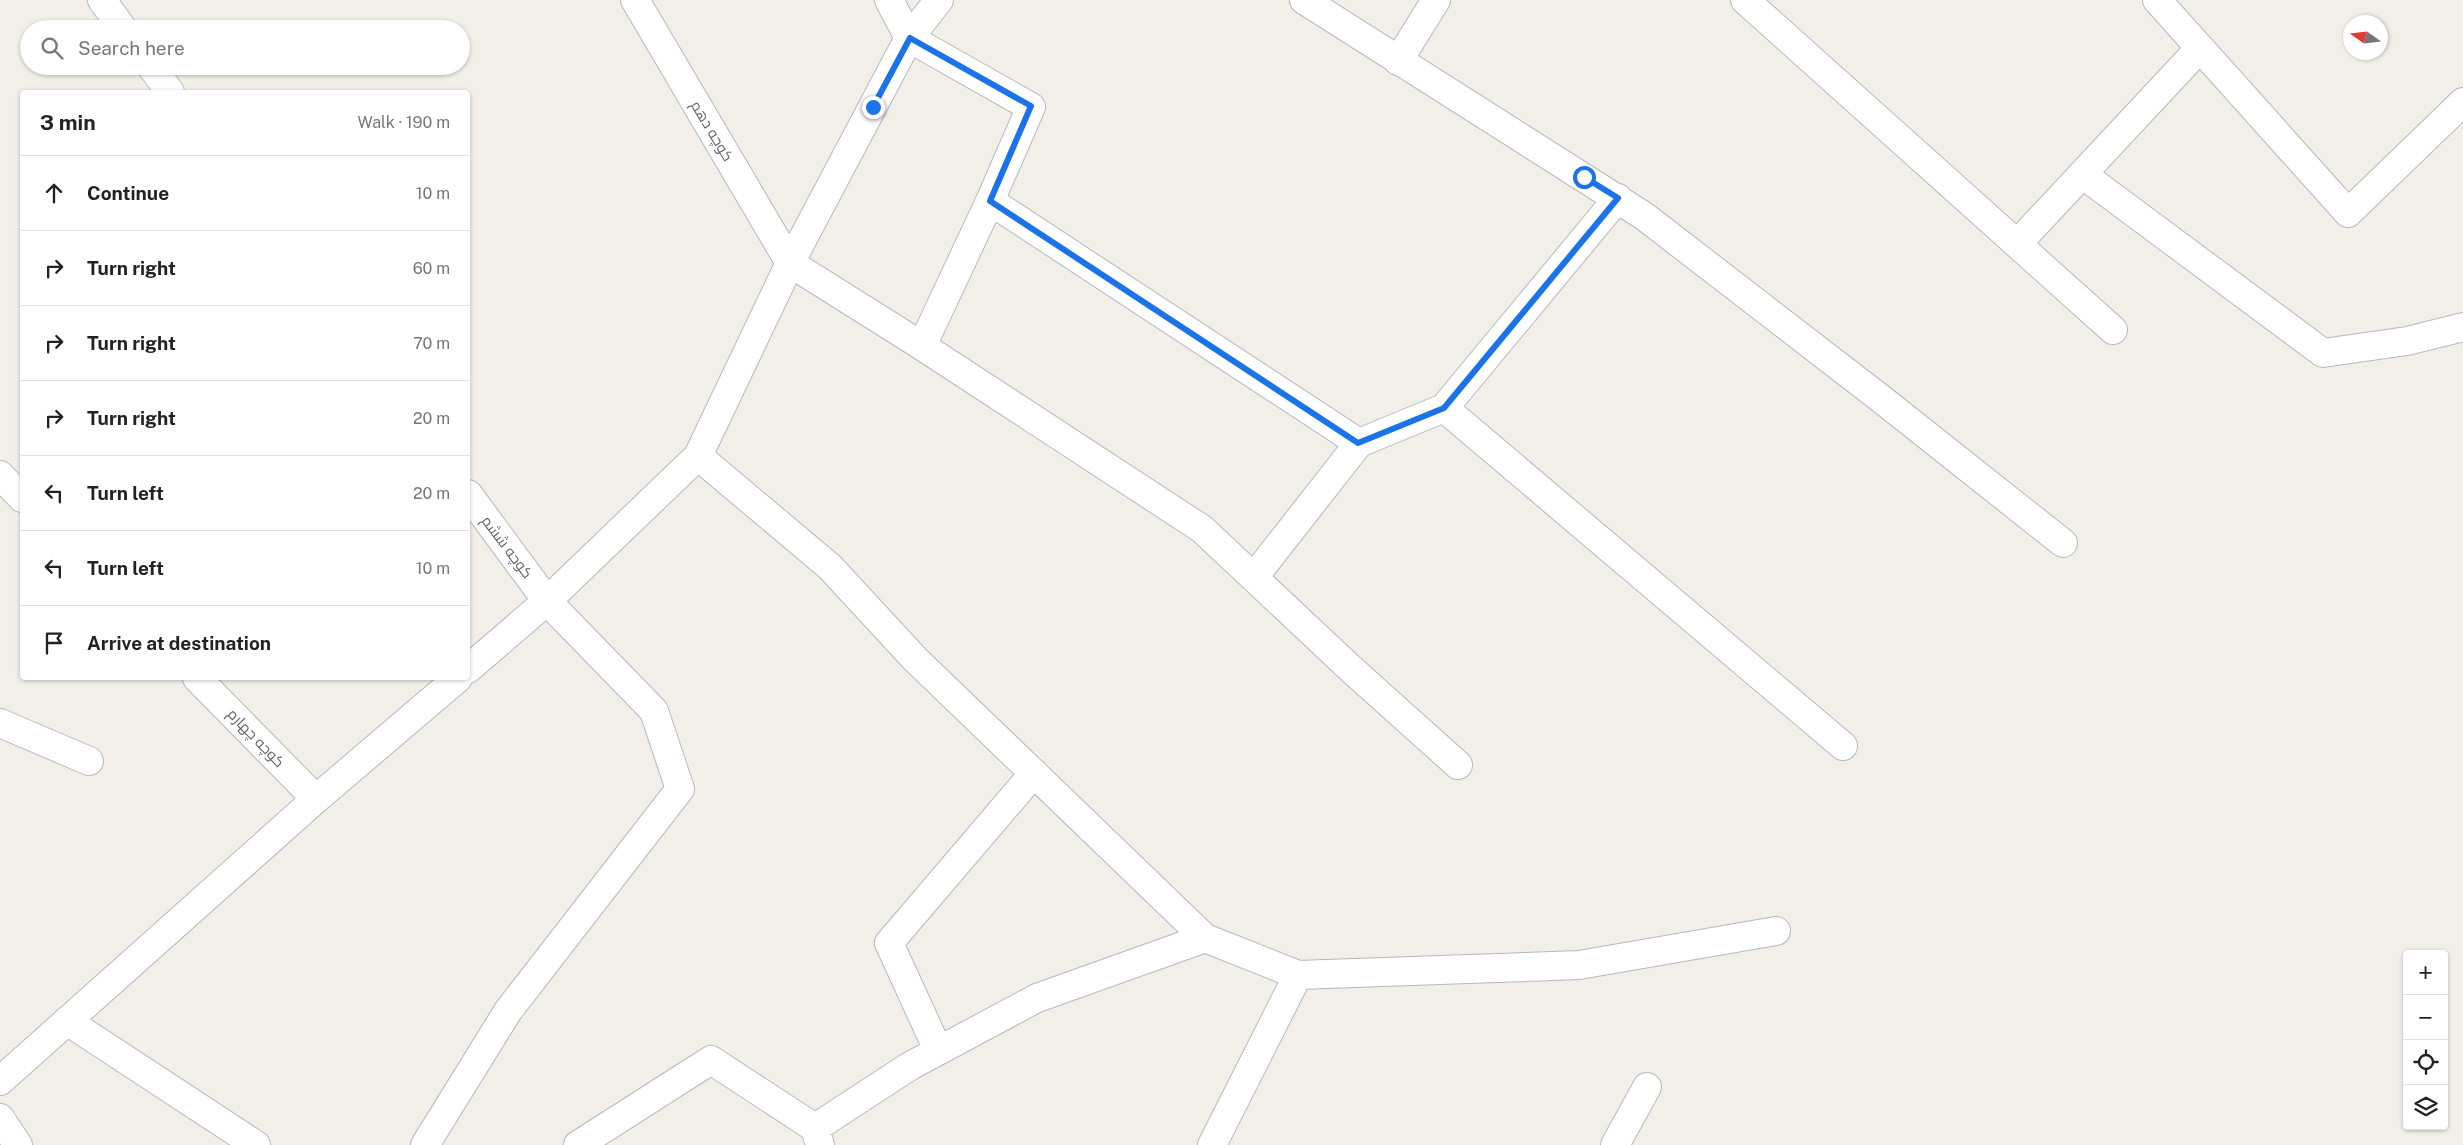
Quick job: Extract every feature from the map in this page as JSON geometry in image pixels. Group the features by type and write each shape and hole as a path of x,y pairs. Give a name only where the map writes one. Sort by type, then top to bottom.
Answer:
{"street":[{"path":"102,0 116,20"},
{"name":"کوچه دهم","path":"634,0 790,263"},
{"path":"889,0 910,38 1031,106 990,201 922,346"},
{"path":"470,667 547,601 698,456 790,263 910,38 939,0"},
{"path":"1304,0 1618,198 1880,398 2063,543"},
{"path":"1398,61 1436,0"},
{"path":"1745,0 2113,330"},
{"path":"2158,0 2348,213 2463,102"},
{"path":"2017,244 2200,48"},
{"path":"158,75 169,90"},
{"path":"2082,174 2322,354 2407,341 2463,327"},
{"path":"1254,577 1358,443 1444,408 1618,198"},
{"path":"990,201 1358,443"},
{"path":"790,263 922,346 1202,529 1458,765"},
{"path":"1444,408 1843,746"},
{"path":"698,456 830,567 915,659 1205,938 1298,975 1579,965 1776,931"},
{"path":"0,475 20,496"},
{"name":"کوچه ششم","path":"425,1145 508,1011 680,790 654,711 547,601 470,497"},
{"name":"کوچه چهارم","path":"199,680 316,799"},
{"path":"0,1081 316,799 456,680"},
{"path":"0,724 89,761"},
{"path":"938,1050 889,943 1034,773"},
{"path":"578,1145 712,1060 817,1136 910,1066 1037,998 1205,938"},
{"path":"1212,1145 1298,975"},
{"path":"67,1021 256,1145"},
{"path":"1615,1145 1647,1087"},
{"path":"0,1118 18,1145"}],"route":[{"path":"873,107 910,38 1031,106 990,201 1358,443 1444,408 1618,198 1584,177"}]}
